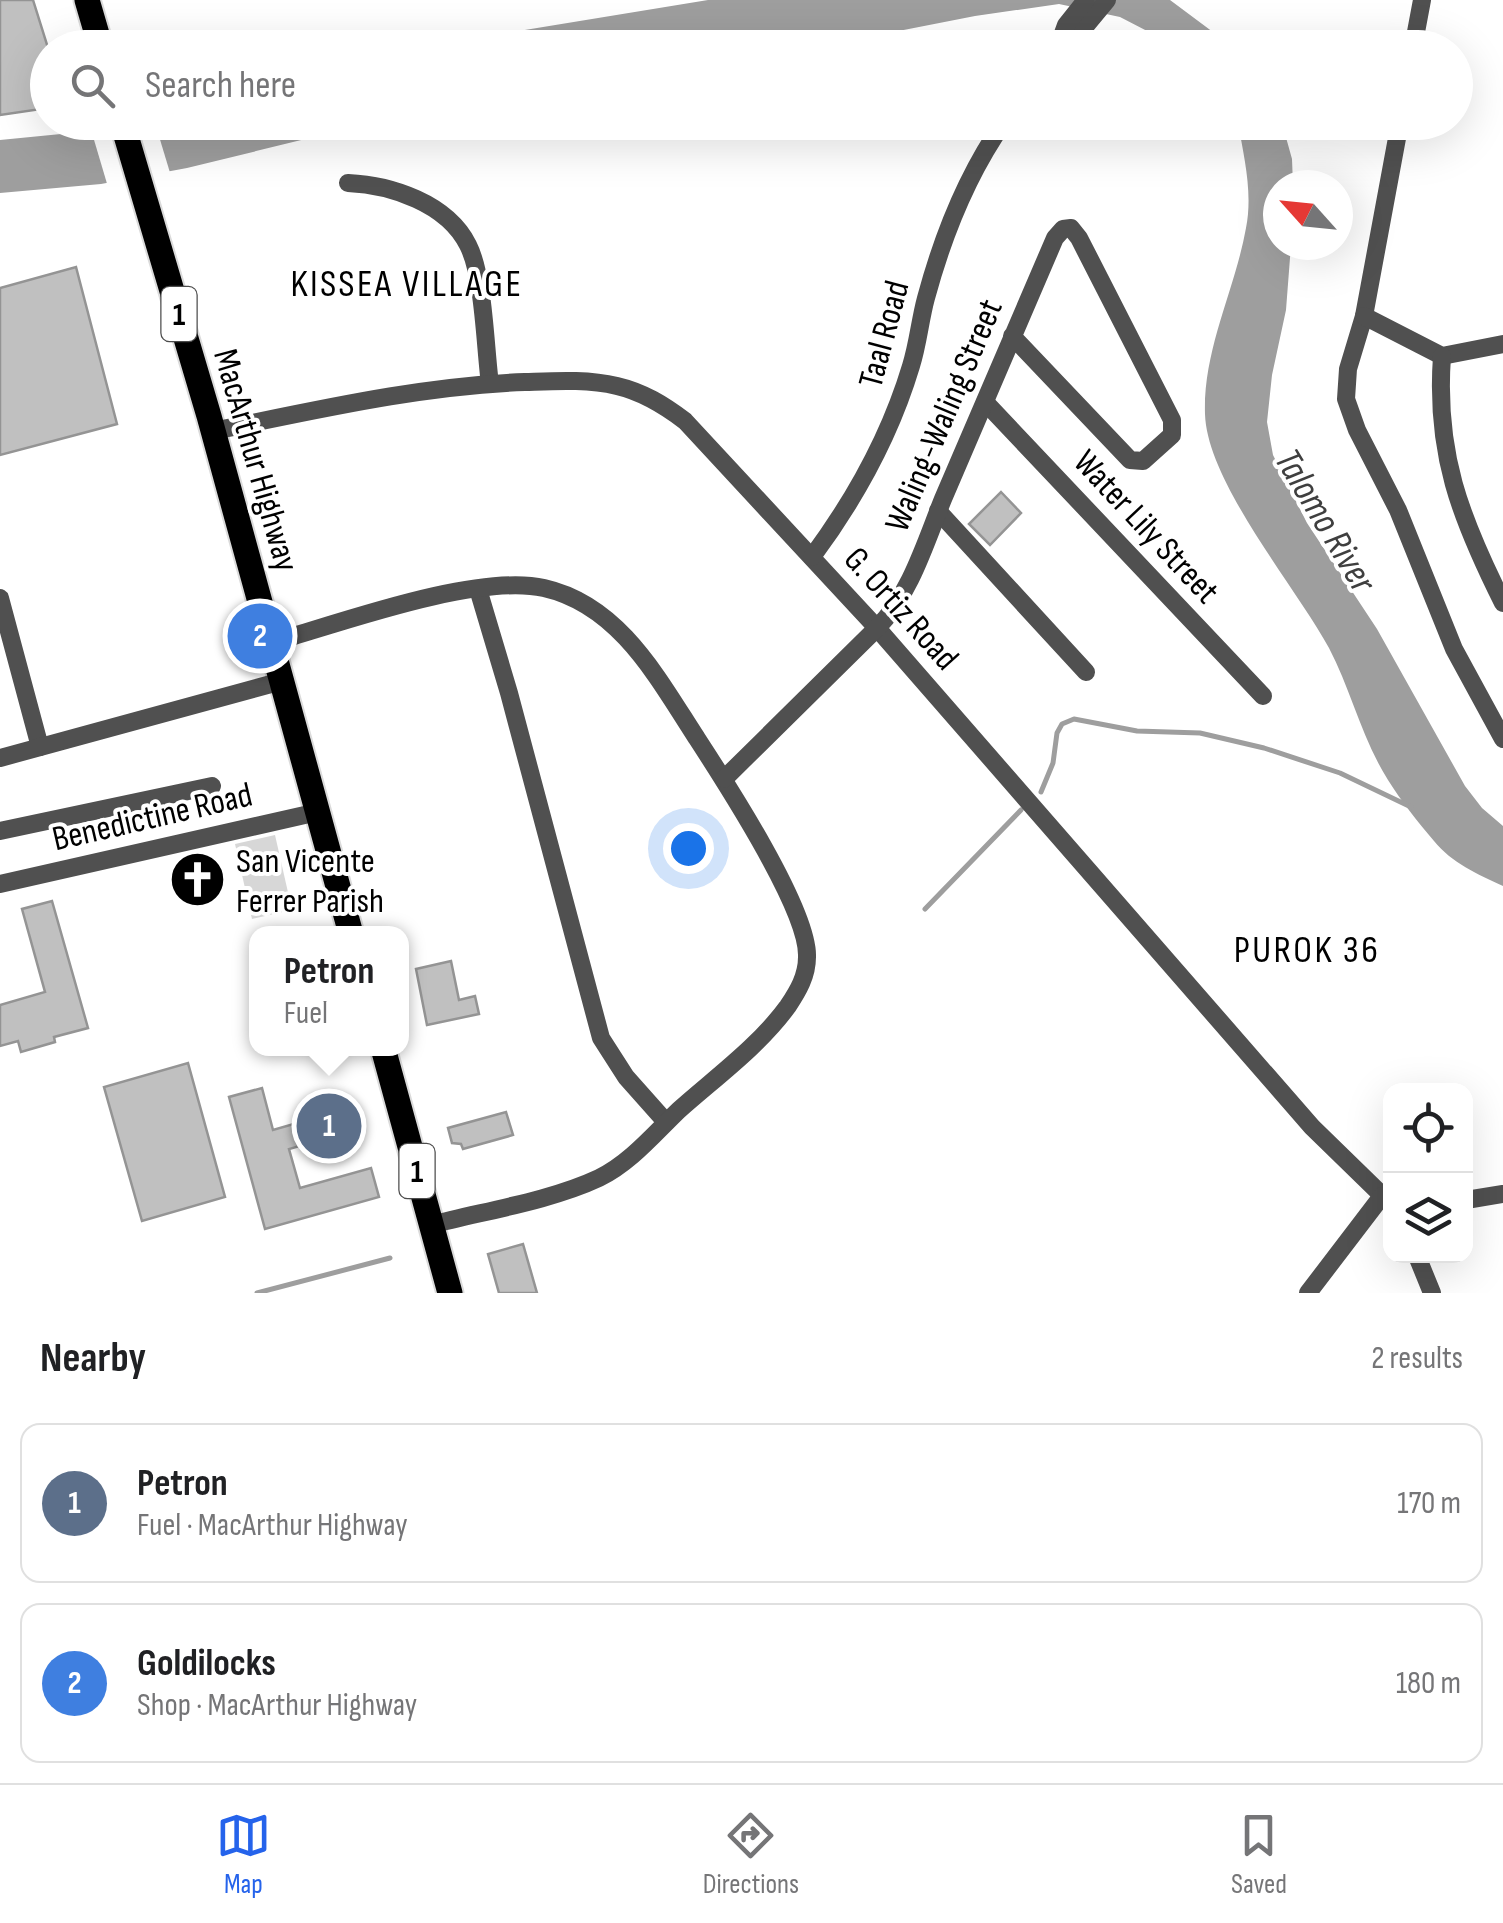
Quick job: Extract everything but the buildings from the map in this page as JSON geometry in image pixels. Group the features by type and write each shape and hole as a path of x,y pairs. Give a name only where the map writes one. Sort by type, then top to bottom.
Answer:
{"highway":[{"path":"88,0 96,30"},
{"name":"MacArthur Highway","path":"127,140 213,430 350,926"},
{"name":"1","path":"385,1056 450,1293"}],"street":[{"path":"1072,30 1086,0"},
{"path":"1072,30 1107,0"},
{"path":"1417,30 1422,0"},
{"name":"Taal Road","path":"812,558 839,521 884,438 912,363 942,240 966,186 993,140"},
{"path":"1397,140 1364,316 1346,383 1350,412 1385,480 1454,649 1503,738"},
{"path":"348,183 406,195 444,216 458,229 474,258 490,384"},
{"name":"Waling-Waling Street","path":"724,779 878,628 901,594 938,512 1012,336 1055,238 1066,227 1076,232 1088,254 1172,420 1172,434 1143,460 1130,460 1012,336"},
{"path":"1364,316 1442,356 1503,344"},
{"path":"1442,356 1440,424 1446,455 1473,541 1503,603"},
{"name":"G. Ortiz Road","path":"213,430 397,393 490,384 576,380 617,386 665,406 878,628 1289,1101 1383,1197"},
{"name":"Water Lily Street","path":"985,402 1262,696"},
{"path":"938,512 1086,672"},
{"path":"272,642 478,589 522,585 578,600 609,619 671,698 724,779 786,892 806,940 807,959 797,992 780,1016 626,1161 598,1179 432,1224"},
{"path":"478,589 600,1038 626,1077 666,1122"},
{"path":"0,598 40,748"},
{"path":"0,758 282,681"},
{"path":"0,831 212,786"},
{"name":"Benedictine Road","path":"0,884 318,812"},
{"path":"1473,1199 1503,1194"},
{"path":"1308,1293 1383,1204"},
{"path":"1419,1263 1432,1293"}],"shaded area":[{"path":"708,0 1170,0 1210,30 1145,30 1120,17 1059,4 904,30 524,30"},
{"path":"0,140 301,140 101,184 0,193"},
{"path":"1241,140 1287,140 1292,170 1263,170 1263,260 1290,260 1286,310 1267,422 1273,455 1307,523 1377,629 1465,786 1503,826 1503,886 1441,849 1393,788 1371,748 1329,648 1220,471 1205,414 1206,390 1214,343 1241,251 1249,202"},
{"path":"275,835 292,910 252,919 235,844"}],"pier":[{"path":"94,140 160,140 171,176 108,187"}],"waterway":[{"path":"1041,792 1053,763 1057,733 1062,724 1074,719 1137,731 1200,733 1264,748 1340,773 1411,807"},
{"path":"925,909 1021,810"},
{"path":"257,1293 390,1258"}],"place":[{"name":"Goldilocks","path":"260,636"},
{"name":"San Vicente Ferrer Parish","path":"197,880"},
{"name":"Petron","path":"329,1126"}],"district":[{"name":"KISSEA VILLAGE","path":"407,283"},
{"name":"PUROK 36","path":"1307,949"}],"water label":[{"name":"Talomo River","path":"1326,520"}]}
